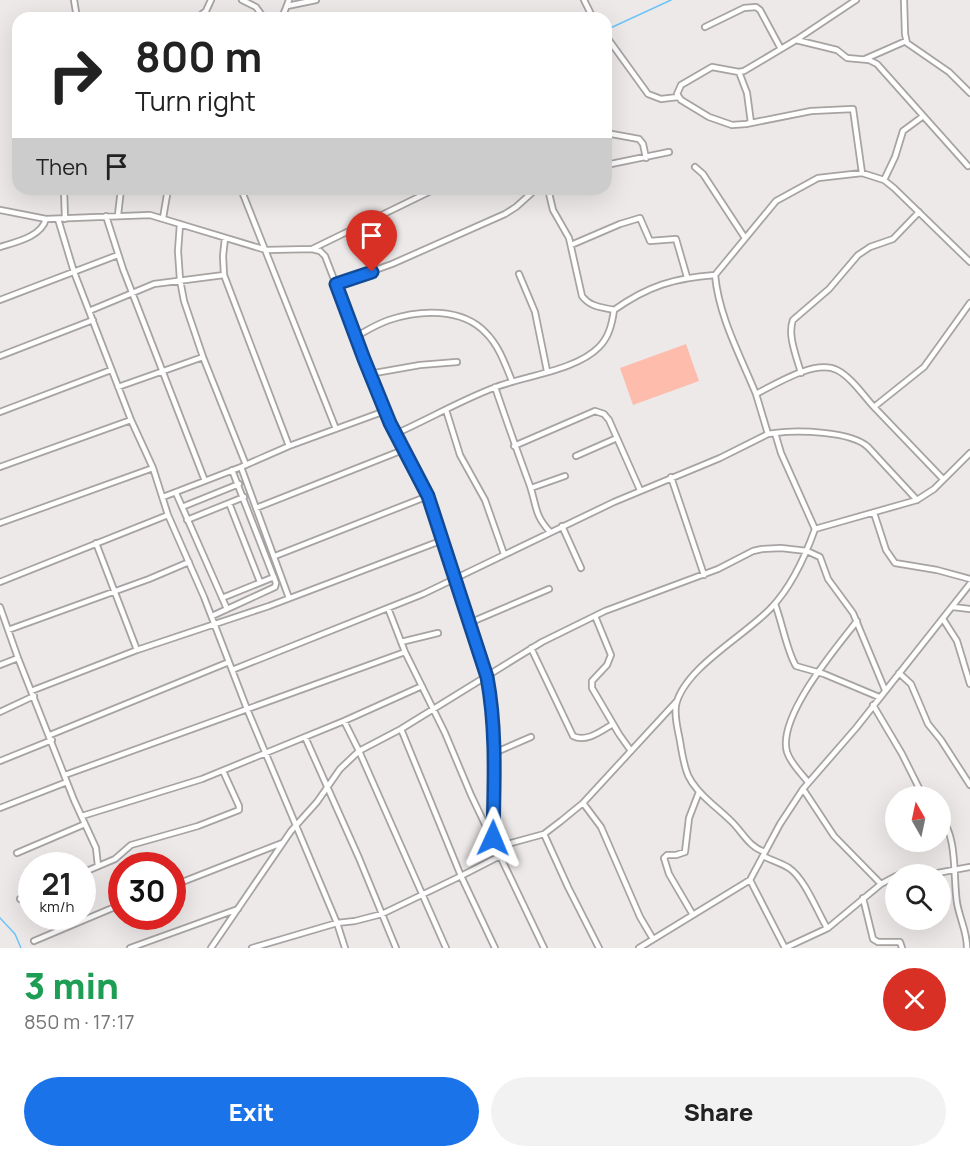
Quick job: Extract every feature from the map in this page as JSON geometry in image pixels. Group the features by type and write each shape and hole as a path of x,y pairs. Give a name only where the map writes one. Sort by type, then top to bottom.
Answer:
{"street":[{"path":"242,0 256,7 260,12"},
{"path":"256,0 256,7"},
{"path":"284,12 289,0"},
{"path":"287,6 316,0"},
{"path":"678,97 677,91 681,85 712,67 739,72 796,40 856,0"},
{"path":"904,0 906,41"},
{"path":"705,27 744,8 756,7 760,10 781,49"},
{"path":"796,40 837,50 848,58 878,64 922,117 968,166"},
{"path":"863,60 906,41"},
{"path":"906,41 949,72 970,93"},
{"path":"612,44 648,94 661,99 678,97 703,114 720,122 732,125 811,111 853,109 862,173"},
{"path":"739,72 747,93 751,123"},
{"path":"884,180 895,157 903,131 922,117"},
{"path":"612,134 639,139 643,144 646,158"},
{"path":"612,164 669,152"},
{"path":"695,167 703,174 745,238"},
{"path":"768,434 756,394 723,315 715,275 776,201 805,183 833,174 862,173 884,180 970,262"},
{"path":"64,195 65,219"},
{"path":"118,215 120,195"},
{"path":"163,218 167,195"},
{"path":"243,195 336,429"},
{"path":"312,249 423,195"},
{"path":"336,284 392,264 505,214 530,195"},
{"path":"550,195 553,210 566,230 571,245 585,300 593,306 614,309 655,287 687,277 715,275"},
{"path":"0,210 46,219 140,214 163,218 266,250 312,249 320,251 325,256 369,374 395,434 428,496 487,677 491,698 494,753 493,838"},
{"path":"801,372 791,322 829,289 858,255 893,239 919,213"},
{"path":"106,216 118,255 205,481"},
{"path":"571,245 640,218 650,241 676,239 687,277"},
{"path":"0,247 34,234 42,227 46,219"},
{"path":"58,219 74,272 111,370 153,468 168,514 212,616 247,710 337,923 345,948"},
{"path":"180,224 178,251 180,280 188,315 289,598"},
{"path":"225,238 224,275 289,446"},
{"path":"0,300 118,255"},
{"path":"519,274 535,312 547,371"},
{"path":"89,311 154,284 224,275"},
{"path":"874,407 924,367 970,303"},
{"path":"395,434 495,387 575,362 597,349 609,333 614,309"},
{"path":"356,337 397,318 417,314 458,315 489,336 513,381"},
{"path":"0,356 93,320"},
{"path":"118,387 203,357"},
{"path":"369,374 420,365 458,362"},
{"path":"756,394 801,372 821,367 838,370 943,479"},
{"path":"0,412 111,370"},
{"path":"495,387 514,446 531,488 538,516 550,532"},
{"path":"446,410 460,454 485,500 504,554"},
{"path":"163,497 289,446 385,411"},
{"path":"514,446 595,411 604,414 640,490"},
{"path":"0,467 131,420"},
{"path":"232,670 423,594 562,526 640,490 720,458 768,434 807,432 843,436 860,441 917,500"},
{"path":"497,847 544,834 583,803 678,700 700,668 775,604 792,580 815,529 775,433"},
{"path":"576,456 617,438"},
{"path":"256,508 403,450"},
{"path":"815,529 917,500 934,489 970,453"},
{"path":"0,523 153,468"},
{"path":"212,616 273,589 276,583 232,470"},
{"path":"531,488 565,476"},
{"path":"671,477 704,575"},
{"path":"182,507 239,484"},
{"path":"176,493 226,609"},
{"path":"275,556 428,496"},
{"path":"188,520 244,497"},
{"path":"229,503 260,582"},
{"path":"639,948 750,880 780,824 808,782 944,619 970,581 937,570 896,563 886,550 874,513"},
{"path":"0,582 168,514"},
{"path":"562,526 581,568"},
{"path":"0,712 33,694 137,650 289,598 443,540"},
{"path":"96,543 137,650"},
{"path":"211,948 282,843 340,770 359,751 401,729 531,648 595,616 704,575 762,549 807,550 816,554 823,561 828,579 857,621 885,690"},
{"path":"8,630 189,562"},
{"path":"222,598 274,577"},
{"path":"469,623 549,589"},
{"path":"775,604 794,664 798,668 817,672 879,697"},
{"path":"0,607 67,782 96,848 98,866 115,859 131,845 198,826 239,810 223,771"},
{"path":"953,607 970,609"},
{"path":"387,608 400,642 544,948"},
{"path":"595,616 610,655 607,665 593,680 592,686 631,751"},
{"path":"944,619 957,641 970,684"},
{"path":"808,782 789,758 786,739 796,710 817,672 857,621"},
{"path":"400,642 438,633"},
{"path":"531,648 573,736 579,739 589,737 613,724"},
{"path":"65,775 405,652"},
{"path":"0,664 18,658"},
{"path":"0,761 229,662"},
{"path":"899,674 911,684 928,724 970,785"},
{"path":"82,816 223,771 344,722 422,686"},
{"path":"678,700 675,713 683,762 689,779 699,792 733,823 755,849 793,872 807,891 826,928"},
{"path":"873,705 918,786"},
{"path":"344,722 446,948"},
{"path":"401,729 461,876 495,948"},
{"path":"305,737 396,948"},
{"path":"494,753 531,737"},
{"path":"0,808 67,782"},
{"path":"803,789 834,836 881,884"},
{"path":"693,915 669,874 664,858 665,855 685,852 689,818 699,792"},
{"path":"583,803 600,827 640,917 653,939"},
{"path":"17,853 85,824"},
{"path":"544,834 599,948"},
{"path":"951,839 957,904 966,932 967,948"},
{"path":"186,881 282,843"},
{"path":"252,948 337,923 382,914 501,856"},
{"path":"953,871 970,867"},
{"path":"750,880 785,948 826,928 885,882"},
{"path":"863,898 873,939 878,942 900,942 902,948"},
{"path":"130,948 238,909"},
{"path":"34,941 108,910"}],"shaded area":[{"path":"686,344 699,381 633,405 620,368"}],"waterway":[{"path":"612,27 671,0"},
{"path":"0,918 15,934 21,948"}],"route":[{"path":"372,272 336,284 390,423 428,496 437,519 454,579 487,677 491,698 495,777 493,838"}]}
